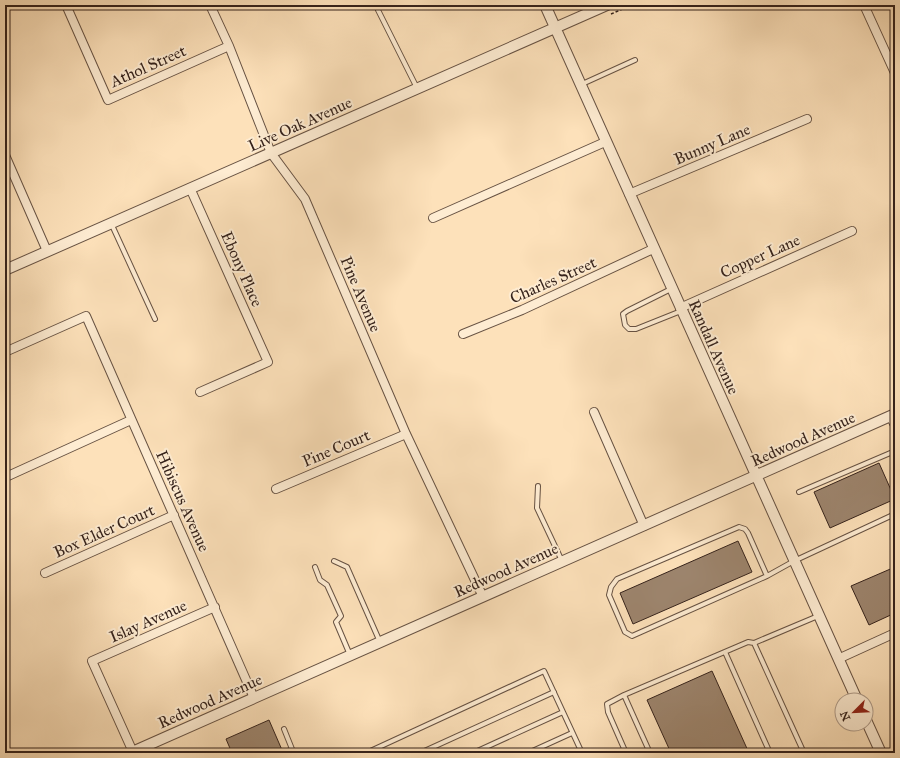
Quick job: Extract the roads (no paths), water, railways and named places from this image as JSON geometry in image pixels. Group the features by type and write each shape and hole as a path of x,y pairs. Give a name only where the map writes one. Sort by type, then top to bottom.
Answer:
{"street":[{"name":"Athol Street","path":"66,5 108,100 229,46"},
{"name":"Pine Avenue","path":"210,5 229,46 271,153 305,199 406,434 483,597"},
{"name":"Randall Avenue","path":"545,5 653,249 853,692"},
{"name":"Live Oak Avenue","path":"5,270 606,5"},
{"path":"864,5 895,74"},
{"name":"Bunny Lane","path":"629,194 807,119"},
{"path":"433,218 605,142"},
{"path":"5,155 47,251"},
{"name":"Ebony Place","path":"190,188 268,362 200,392"},
{"name":"Copper Lane","path":"680,309 852,231"},
{"name":"Charles Street","path":"462,334 522,310 653,249"},
{"name":"Hibiscus Avenue","path":"5,352 86,316 254,698"},
{"path":"594,412 644,526"},
{"name":"Redwood Avenue","path":"131,752 892,416"},
{"path":"8,476 131,420"},
{"name":"Pine Court","path":"276,489 406,434"},
{"name":"Box Elder Court","path":"45,573 174,515"},
{"name":"Islay Avenue","path":"131,752 92,661 215,607"},
{"path":"838,659 895,633"},
{"path":"871,732 881,753"}],"lane":[{"path":"378,10 417,89"},
{"path":"580,85 635,60"},
{"path":"111,222 155,319"},
{"path":"671,289 623,314 625,325 629,329 636,329 680,309"},
{"path":"892,416 895,430"},
{"path":"799,492 895,451"},
{"path":"538,486 537,508 562,562"},
{"path":"767,576 748,533 745,529 739,527 617,579 611,587 609,596 625,632 632,636 767,576 794,561 895,514"},
{"path":"334,561 348,567 381,642"},
{"path":"315,567 320,580 327,585 341,616 336,622 350,656"},
{"path":"626,753 608,712 607,704 624,695 724,652 748,642 754,643 818,616"},
{"path":"754,643 804,753"},
{"path":"724,652 770,753"},
{"path":"366,753 544,671 582,753"},
{"path":"420,753 554,692"},
{"path":"624,695 650,753"},
{"path":"473,753 563,712"},
{"path":"284,729 292,749 284,753"},
{"path":"528,753 572,733"}]}
